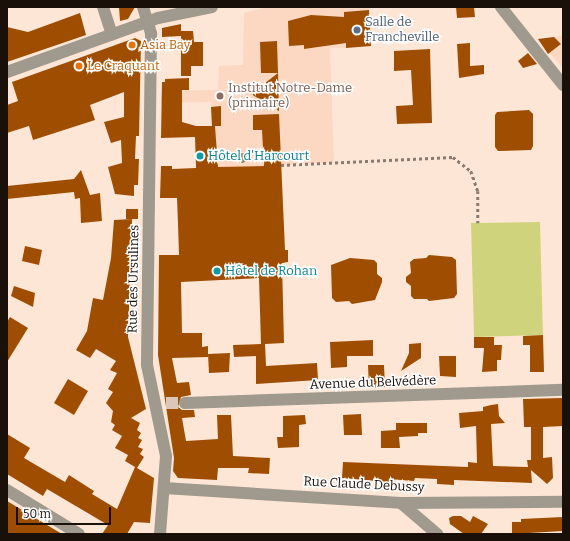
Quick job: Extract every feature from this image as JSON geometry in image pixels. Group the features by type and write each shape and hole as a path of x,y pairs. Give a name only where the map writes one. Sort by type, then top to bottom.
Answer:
{"street":[{"path":"102,7 112,34"},
{"name":"Rue des Ursulines","path":"143,7 146,23 151,34 147,365 161,404 166,456 160,534"},
{"path":"7,72 146,23 212,7"},
{"path":"501,7 563,84"},
{"name":"Avenue du Belvédère","path":"184,403 563,390"},
{"name":"Rue Claude Debussy","path":"164,488 401,503 563,502"},
{"path":"7,490 79,534"},
{"path":"401,503 437,534"}],"path":[{"path":"281,165 453,157 471,171 478,191 478,223"}],"shaded area":[{"path":"267,7 369,7 371,46 330,48 334,162 281,165 204,183 203,126 212,126 211,102 161,103 162,91 218,90 219,66 243,65 244,13"},
{"path":"563,35 563,69 550,53 561,44 554,37"}],"green space":[{"path":"540,222 543,335 474,337 471,223"}],"building":[{"path":"119,7 135,7 128,19 120,21"},
{"path":"456,7 474,7 475,17 457,18"},
{"path":"369,10 371,46 346,48 346,43 304,49 304,45 289,46 288,21 311,15 344,17 344,12"},
{"path":"80,13 86,35 7,62 7,27 28,32"},
{"path":"181,24 181,31 193,31 194,42 203,42 203,66 191,66 191,76 181,76 181,36 162,37 162,28"},
{"path":"554,37 561,44 548,54 538,39"},
{"path":"135,38 141,41 139,136 136,136 135,159 139,159 138,185 134,185 134,196 115,194 108,167 122,163 121,140 111,143 104,122 124,117 124,92 90,105 95,120 33,140 29,126 7,133 7,105 18,101 12,82"},
{"path":"277,41 278,73 261,73 260,42"},
{"path":"470,43 470,66 484,65 484,74 459,78 457,44"},
{"path":"430,49 432,123 397,124 396,106 413,105 411,70 394,71 394,51"},
{"path":"528,53 537,64 523,68 518,61"},
{"path":"278,73 279,111 251,94"},
{"path":"189,78 189,90 182,90 182,122 196,126 215,126 218,167 264,166 262,130 253,130 253,115 279,114 285,250 288,250 288,262 282,263 284,343 265,344 266,366 317,363 318,380 256,384 256,356 234,357 233,345 261,344 259,278 181,282 182,333 202,333 202,347 208,346 208,357 172,358 177,383 189,382 191,395 181,397 178,407 182,410 194,410 195,417 182,418 186,441 218,439 217,415 231,415 233,456 270,458 269,474 248,473 249,468 218,468 217,480 178,478 173,471 174,458 158,355 159,255 179,255 177,198 160,198 161,166 172,166 172,169 196,168 195,137 161,138 162,82 165,82 165,79"},
{"path":"221,106 221,126 212,126 211,107"},
{"path":"529,110 533,114 533,146 531,150 498,151 495,147 495,115 497,112"},
{"path":"81,170 90,195 100,193 102,221 81,223 80,198 75,199 74,192 7,199 7,186 74,179"},
{"path":"126,209 138,209 138,219 126,219"},
{"path":"132,219 128,337 146,409 131,418 140,423 137,430 141,433 138,438 142,440 138,447 143,449 140,454 144,457 137,468 154,478 150,523 134,522 127,534 102,534 108,525 47,489 43,496 7,474 7,434 30,448 24,458 65,482 69,475 94,491 92,494 117,509 135,467 125,461 128,455 115,448 122,436 112,430 115,425 111,422 113,411 106,403 113,392 108,389 117,373 110,370 116,361 96,349 90,358 76,350 87,331 93,298 103,300 111,258 114,220"},
{"path":"25,246 42,250 39,265 22,261"},
{"path":"429,255 452,257 456,260 457,294 454,298 429,301 427,299 414,299 411,296 411,286 406,282 406,277 411,273 410,262 414,259 426,258"},
{"path":"350,258 374,260 377,263 377,274 382,278 382,282 375,300 352,304 349,301 336,302 332,298 331,265"},
{"path":"14,286 35,293 33,307 11,296"},
{"path":"10,317 28,328 7,362 7,322"},
{"path":"543,335 544,372 530,372 530,345 523,345 523,336"},
{"path":"474,337 494,337 494,345 502,345 501,360 497,360 497,371 482,372 484,348 474,348"},
{"path":"373,340 373,356 347,356 347,367 331,368 330,342"},
{"path":"421,343 421,358 401,371 409,353 409,344"},
{"path":"230,353 229,372 209,373 208,354"},
{"path":"439,356 456,356 456,377 440,376"},
{"path":"368,365 384,365 385,387 369,388"},
{"path":"68,379 88,391 74,415 54,403"},
{"path":"562,398 563,426 543,427 543,458 552,457 553,478 547,484 531,470 532,483 454,480 454,485 437,484 437,479 415,478 414,481 389,479 389,482 342,478 343,462 468,467 468,462 477,463 476,426 460,428 459,413 483,411 483,407 498,404 499,416 505,423 491,424 493,466 528,467 527,460 531,460 531,427 524,427 523,399"},
{"path":"361,414 362,435 344,435 343,415"},
{"path":"305,415 306,424 299,425 299,447 278,448 277,437 283,437 283,416"},
{"path":"396,423 427,423 427,433 418,433 418,436 399,437 400,448 381,448 381,431 396,430"},
{"path":"7,501 62,534 7,534"},
{"path":"453,516 461,516 470,522 473,516 488,524 481,534 464,534 450,524 449,518"},
{"path":"563,517 563,531 512,534 512,522 521,522 521,519"}],"tunnel":[{"path":"166,403 185,403"}],"place":[{"name":"Salle de Francheville","path":"357,30"},
{"name":"Asia Bay","path":"132,45"},
{"name":"Le Craquant","path":"79,66"},
{"name":"Institut Notre-Dame (primaire)","path":"220,96"},
{"name":"Hôtel d'Harcourt","path":"200,156"},
{"name":"Hôtel de Rohan","path":"217,271"}]}
